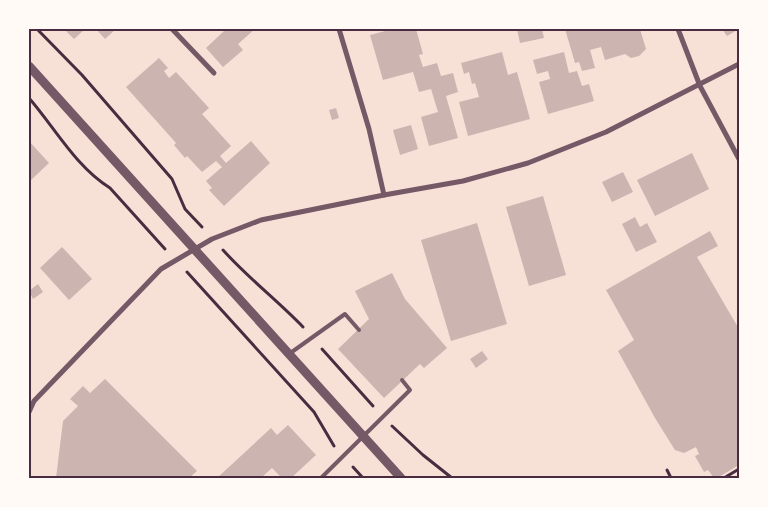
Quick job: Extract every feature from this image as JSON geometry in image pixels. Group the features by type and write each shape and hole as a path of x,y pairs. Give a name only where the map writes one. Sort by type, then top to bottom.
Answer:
{"street":[{"path":"172,29 214,73"},
{"path":"339,29 368,129 384,194"},
{"path":"678,29 700,86 739,159"},
{"path":"29,412 34,401 161,269 212,239 261,220 384,194 463,181 528,163 606,132 700,86 739,64"},
{"path":"29,66 401,478"}],"lane":[{"path":"289,354 345,314 359,330"},
{"path":"321,478 410,390 402,380"}],"path":[{"path":"38,29 82,75 172,179 185,209 212,239 241,270 276,299 383,417 423,455 452,478"},
{"path":"29,98 59,137 99,181 110,188 314,412 328,439 363,478"},
{"path":"724,478 739,469"},
{"path":"666,470 671,478"}],"building":[{"path":"64,29 85,29 74,39"},
{"path":"96,29 116,29 105,39"},
{"path":"222,29 255,29 238,44 243,50 223,67 206,48 224,31"},
{"path":"393,29 416,29 423,54 419,55 423,67 437,63 441,76 453,73 458,92 446,96 458,138 429,146 421,117 438,112 431,89 419,92 413,72 383,80 370,35"},
{"path":"517,29 542,29 544,38 520,43"},
{"path":"565,29 640,29 646,49 639,56 631,58 625,54 605,60 601,47 590,50 595,68 582,71 579,62 575,63"},
{"path":"722,29 739,29 727,36"},
{"path":"502,52 508,75 517,72 530,119 468,136 459,102 479,97 475,83 472,84 469,72 464,74 461,63"},
{"path":"564,52 569,73 577,71 582,86 589,84 594,101 548,114 539,82 550,79 548,71 537,74 533,60"},
{"path":"159,58 168,68 164,71 169,78 176,72 209,108 202,114 231,146 220,156 226,163 251,141 270,163 224,206 209,190 212,188 206,181 222,167 216,161 202,172 187,156 185,158 174,145 176,143 126,87"},
{"path":"336,108 339,118 332,120 329,110"},
{"path":"411,125 418,149 400,155 393,130"},
{"path":"29,141 49,163 29,182"},
{"path":"692,153 709,189 655,216 637,180"},
{"path":"623,172 633,192 612,202 602,182"},
{"path":"543,196 566,275 529,286 506,207"},
{"path":"635,217 640,227 647,223 657,242 636,252 622,224"},
{"path":"477,223 507,324 451,341 421,240"},
{"path":"710,231 718,246 697,257 739,329 739,465 717,478 714,478 708,470 704,472 695,456 699,454 696,447 684,453 675,450 655,418 618,351 634,340 606,290"},
{"path":"62,247 92,279 69,300 40,268"},
{"path":"392,273 405,299 447,348 424,368 420,364 384,398 338,349 369,319 355,291"},
{"path":"38,284 43,292 33,299 29,291"},
{"path":"482,351 488,359 476,368 470,359"},
{"path":"105,379 197,471 189,478 56,478 63,421 78,406 70,399 83,386 90,393"},
{"path":"288,425 316,455 291,478 282,478 272,468 261,478 217,478 271,428 277,435"}]}
